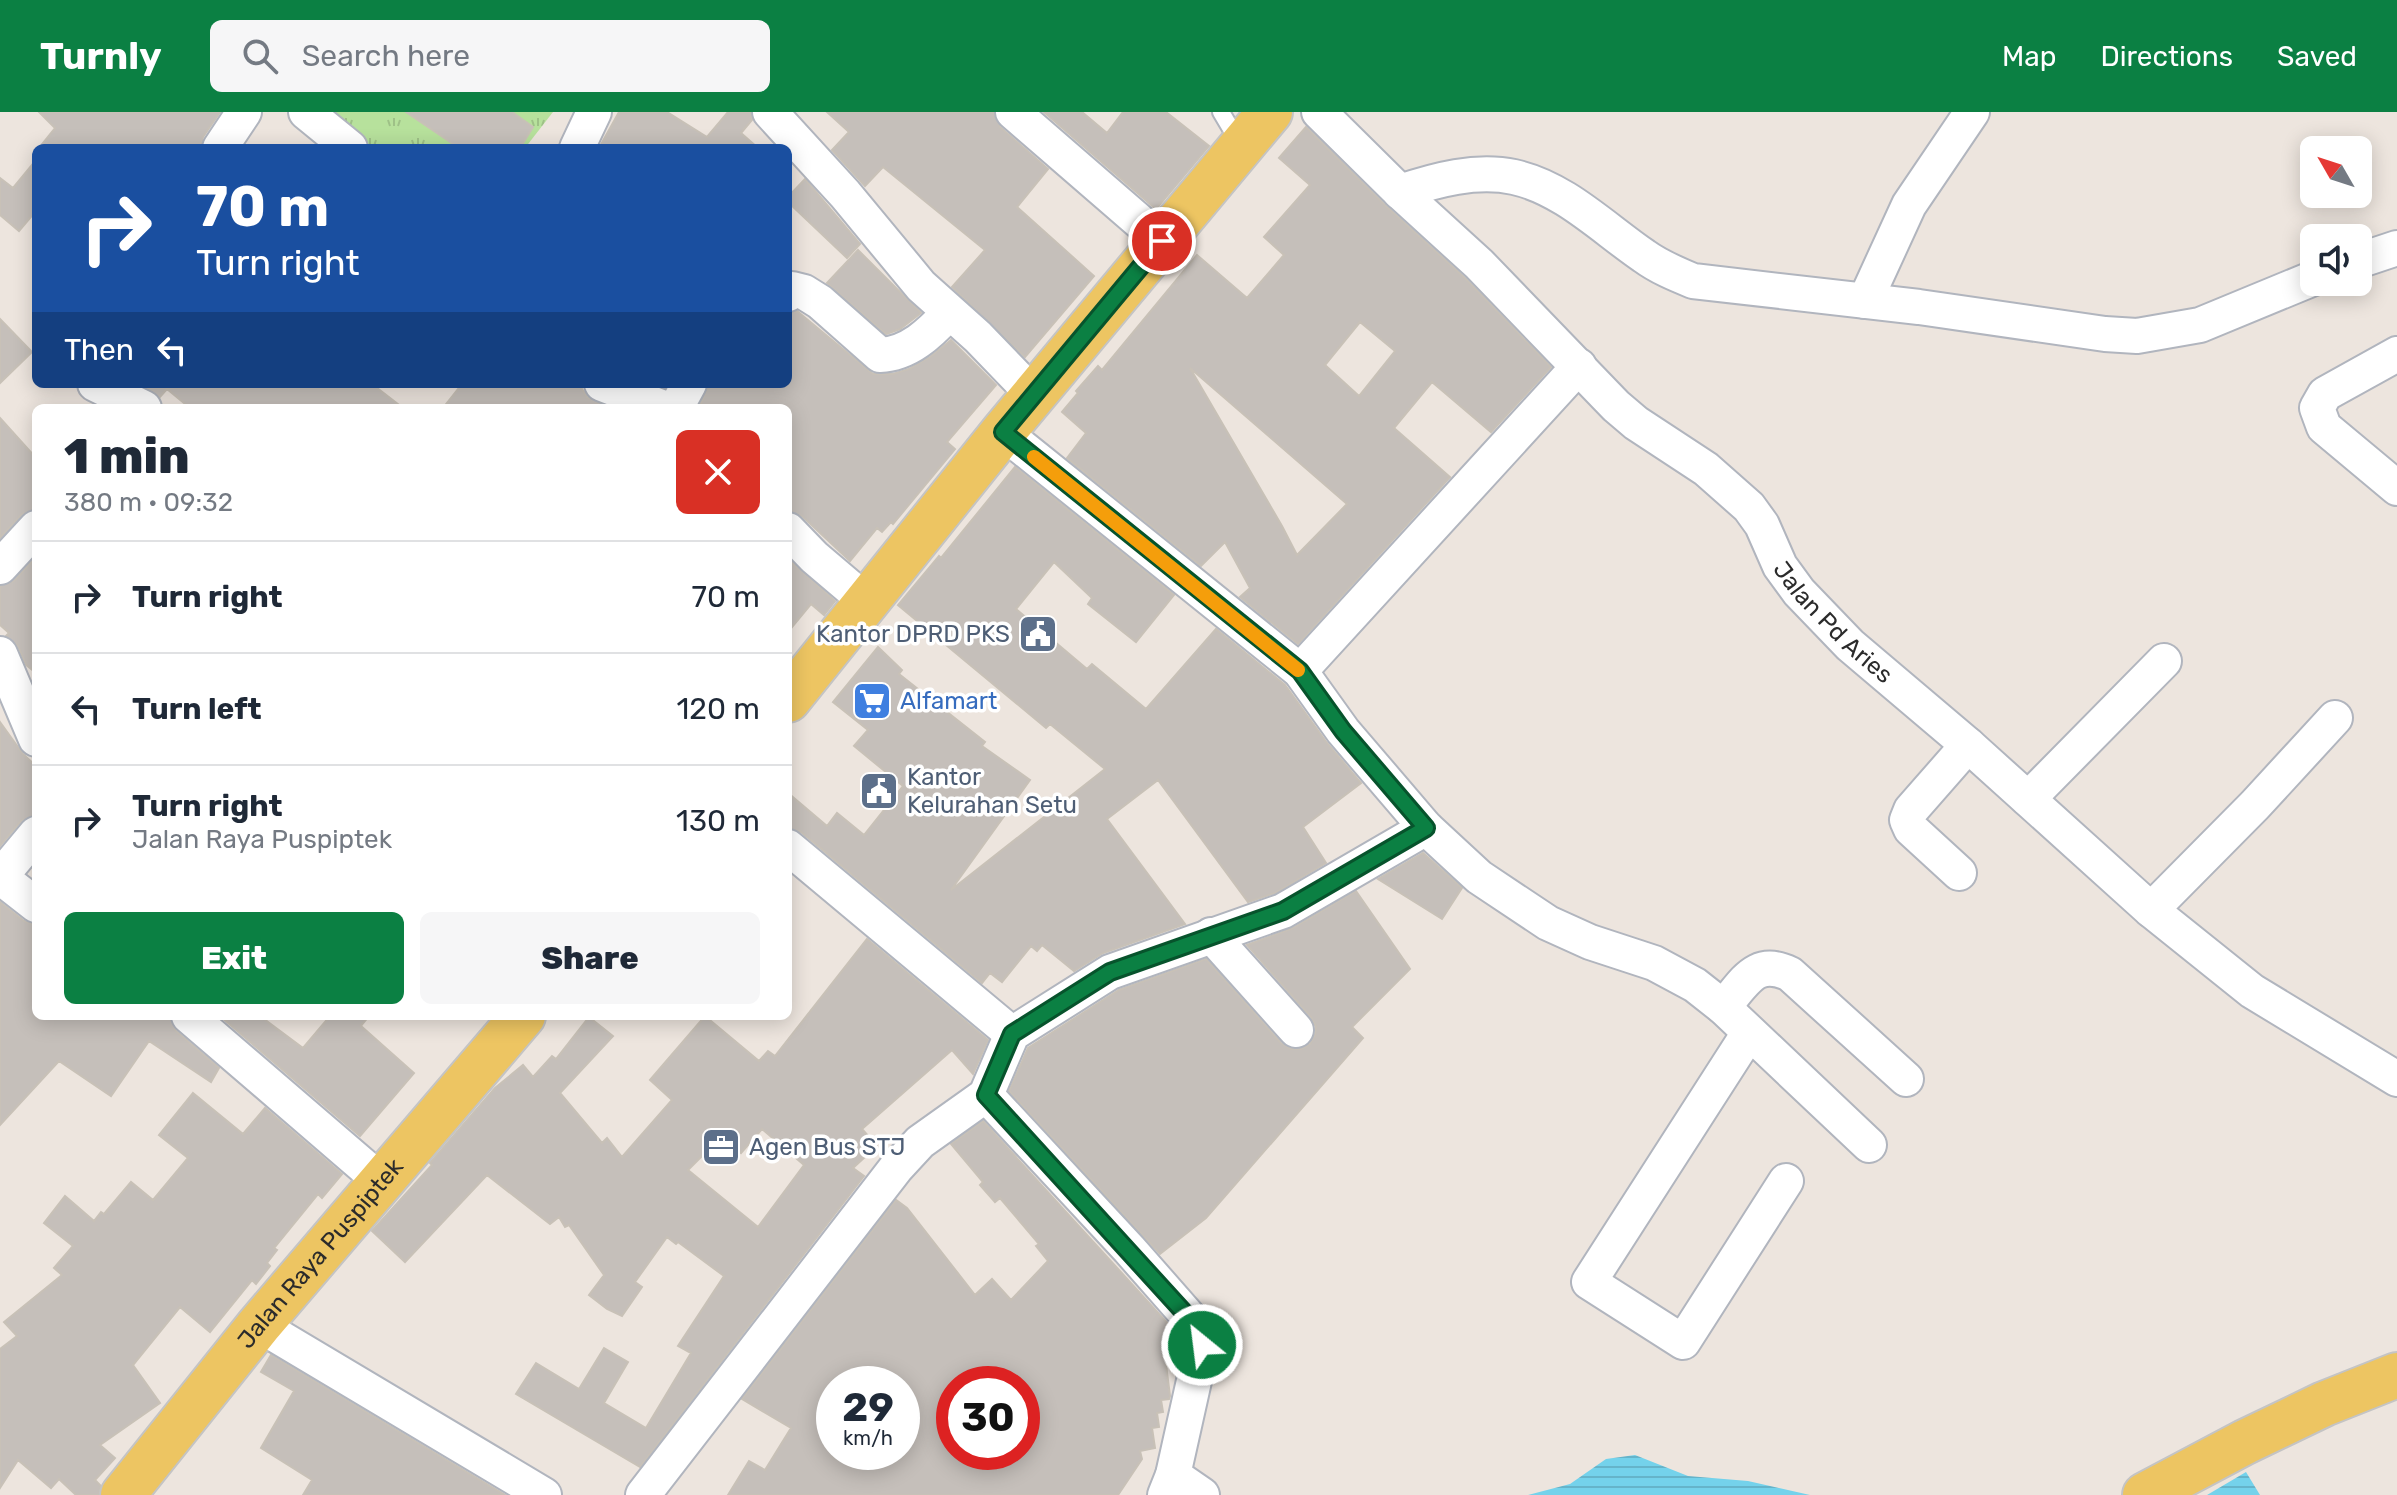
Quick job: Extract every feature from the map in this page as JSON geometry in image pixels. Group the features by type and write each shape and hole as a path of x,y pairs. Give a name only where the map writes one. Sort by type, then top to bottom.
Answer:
{"main road":[{"path":"792,695 1003,432 1162,241 1231,129 1270,112"},
{"name":"Jalan Raya Puspiptek","path":"123,1495 259,1325 520,1020"},
{"path":"2145,1495 2324,1404 2397,1375"}],"street":[{"path":"223,144 244,112"},
{"path":"306,112 345,144"},
{"path":"579,144 594,112"},
{"path":"770,112 845,194 921,286 978,337 1034,395"},
{"path":"1013,112 1162,241"},
{"name":"Jalan Pd Aries","path":"1319,112 1479,264 1636,423 1706,469 1749,507 1762,525 1780,566 1799,592 1850,645 1968,745 2151,910 2252,991 2397,1079"},
{"path":"1865,301 1909,205 1972,112"},
{"path":"1400,192 1443,178 1512,176 1541,186 1567,200 1646,258 1693,281 2105,334 2137,336 2200,325 2300,284"},
{"path":"2372,256 2397,248"},
{"path":"792,289 813,297 880,355 894,353 915,343 949,313"},
{"path":"2397,354 2325,394 2317,408 2324,427 2397,488"},
{"path":"1300,671 1579,366"},
{"path":"103,388 136,404"},
{"path":"612,388 654,404"},
{"path":"1003,432 1300,671 1343,731 1426,828 1479,877 1548,923 1675,973 1723,1007 1869,1145"},
{"path":"0,567 32,532"},
{"path":"792,534 823,566 867,602"},
{"path":"0,654 32,730"},
{"path":"2028,799 2164,661"},
{"path":"2151,910 2255,805 2335,718"},
{"path":"1959,873 1911,829 1907,820 1911,810 1968,745"},
{"path":"643,1495 896,1168 920,1142 986,1095 1012,1034 1110,972 1283,911 1426,828"},
{"path":"32,838 3,866 32,900"},
{"path":"792,850 1012,1034"},
{"path":"1211,935 1296,1030"},
{"path":"1723,1007 1760,968 1774,966 1790,974 1906,1079"},
{"path":"194,1020 382,1182"},
{"path":"1749,1033 1589,1282 1683,1342 1786,1181"},
{"path":"986,1095 1201,1331 1202,1345 1169,1485 1202,1495"},
{"path":"259,1325 544,1495"}],"green space":[{"path":"317,112 553,112 528,144 368,144 314,117"}],"water":[{"path":"1635,1455 1688,1476 1748,1481 1810,1495 1528,1495 1570,1484 1606,1459"},
{"path":"2246,1472 2260,1495 2207,1495"}],"building":[{"path":"39,112 220,112 201,144 42,144 55,128"},
{"path":"406,112 512,112 533,127 522,144 453,144"},
{"path":"619,112 667,112 707,137 728,112 751,112 752,120 741,133 753,144 601,144"},
{"path":"827,112 994,112 1000,127 1048,169 1017,207 1094,276 1025,357 952,287 985,250 883,167 865,186 832,150 849,132"},
{"path":"1044,112 1082,112 1107,133 1123,112 1166,112 1209,146 1156,209"},
{"path":"1306,127 1465,278 1551,367 1491,432 1432,382 1394,428 1450,477 1298,644 1240,597 1250,588 1225,542 1201,566 1067,458 1086,433 1062,412 1078,393 1076,391 1098,366 1102,370 1197,255 1247,298 1284,255 1264,237 1310,185 1279,158","holes":["1360,322 1395,351 1359,396 1325,365","1190,368 1347,504 1297,555 1282,526"]},
{"path":"32,165 32,216 19,231 0,215 0,178 13,188"},
{"path":"805,179 860,244 847,258 792,206 792,193"},
{"path":"858,250 921,313 900,329 886,334 827,283"},
{"path":"797,311 873,374 893,374 909,369 951,340 996,385 947,442 955,449 893,524 891,522 882,532 877,528 850,561 802,516 792,512 792,404 701,404 707,388 792,388 792,313"},
{"path":"0,319 32,352 0,383"},
{"path":"146,388 377,388 398,404 185,404 167,389 160,397"},
{"path":"459,388 581,388 587,397 601,404 446,404"},
{"path":"0,418 32,454 32,510 22,514 0,538"},
{"path":"1015,467 1174,595 1136,642 1088,604 1092,598 1054,562 1016,609 1087,669 1092,664 1146,709 1216,629 1285,685 1361,783 1303,827 1326,863 1275,893 1248,902 1158,780 1107,819 1185,924 1103,953 1074,971 1042,945 1037,951 1031,946 1002,982 990,973 982,983 801,832 792,829 792,796 827,826 837,813 864,835 903,786 854,746 868,730 833,702 878,647 902,670 899,674 985,742 982,746 1030,780 951,890 1105,769 1050,724 1046,728 898,605 939,556 941,558"},
{"path":"32,561 32,670 26,665 18,646 6,636 9,633 0,625 0,586 14,581"},
{"path":"792,563 835,601 824,615 811,604 792,627"},
{"path":"0,722 32,762 32,816 21,821 0,846"},
{"path":"1423,853 1462,888 1442,919 1378,879"},
{"path":"1356,891 1410,969 1352,1027 1363,1038 1206,1218 1160,1254 1009,1091 1028,1048 1119,990 1206,959 1281,1043 1291,1049 1301,1049 1310,1044 1315,1035 1316,1027 1311,1017 1247,945 1293,928"},
{"path":"0,902 32,924 32,1020 172,1020 176,1031 219,1068 211,1082 149,1041 111,1096 59,1061 0,1125"},
{"path":"867,939 988,1040 973,1074 952,1050 862,1129 877,1146 853,1168 864,1176 640,1467 516,1394 536,1363 579,1389 604,1348 628,1362 604,1403 646,1428 691,1353 678,1346 724,1276 667,1237 635,1282 642,1287 622,1316 589,1295 604,1275 569,1225 565,1227 559,1217 550,1224 487,1175 405,1262 372,1231 432,1165 430,1163 495,1088 523,1065 533,1077 552,1056 556,1059 587,1020 593,1020 613,1036 560,1093 602,1143 607,1138 622,1157 672,1100 650,1080 702,1020 710,1020 759,1061 768,1051 775,1056","holes":["762,1129 804,1165 758,1227 688,1170 722,1136 741,1153"]},
{"path":"225,1020 265,1020 303,1048 327,1020 366,1020 361,1026 414,1073 360,1136"},
{"path":"193,1093 243,1134 265,1108 342,1174 322,1198 318,1194 274,1248 277,1250 267,1263 270,1266 256,1284 252,1280 210,1332 180,1307 133,1365 160,1403 100,1445 115,1458 95,1480 101,1486 99,1495 76,1495 59,1479 51,1488 18,1460 0,1488 0,1349 17,1336 4,1322 62,1275 54,1268 73,1246 44,1223 65,1196 94,1221 101,1212 104,1214 131,1182 153,1200 188,1158 159,1135"},
{"path":"983,1121 1182,1339 1181,1347 1166,1364 1170,1396 1161,1400 1163,1412 1157,1413 1159,1427 1152,1428 1155,1448 1140,1451 1142,1459 1118,1495 728,1495 749,1461 765,1470 791,1428 742,1399 896,1200 907,1208 975,1295 992,1279 1011,1300 1048,1261 1036,1246 1039,1244 1000,1198 995,1202 980,1185 983,1182 951,1144"},
{"path":"271,1355 505,1495 303,1495 312,1480 261,1448 294,1391 261,1372"}],"slow traffic":[{"path":"1034,457 1298,670"}],"place":[{"name":"Kantor DPRD PKS","path":"1038,634"},
{"name":"Alfamart","path":"872,701"},
{"name":"Kantor Kelurahan Setu","path":"879,791"},
{"name":"Agen Bus STJ","path":"721,1147"}],"route":[{"path":"1162,241 1003,432 1300,671 1343,731 1426,828 1283,911 1110,972 1012,1034 986,1095 1201,1331 1202,1345"}]}
